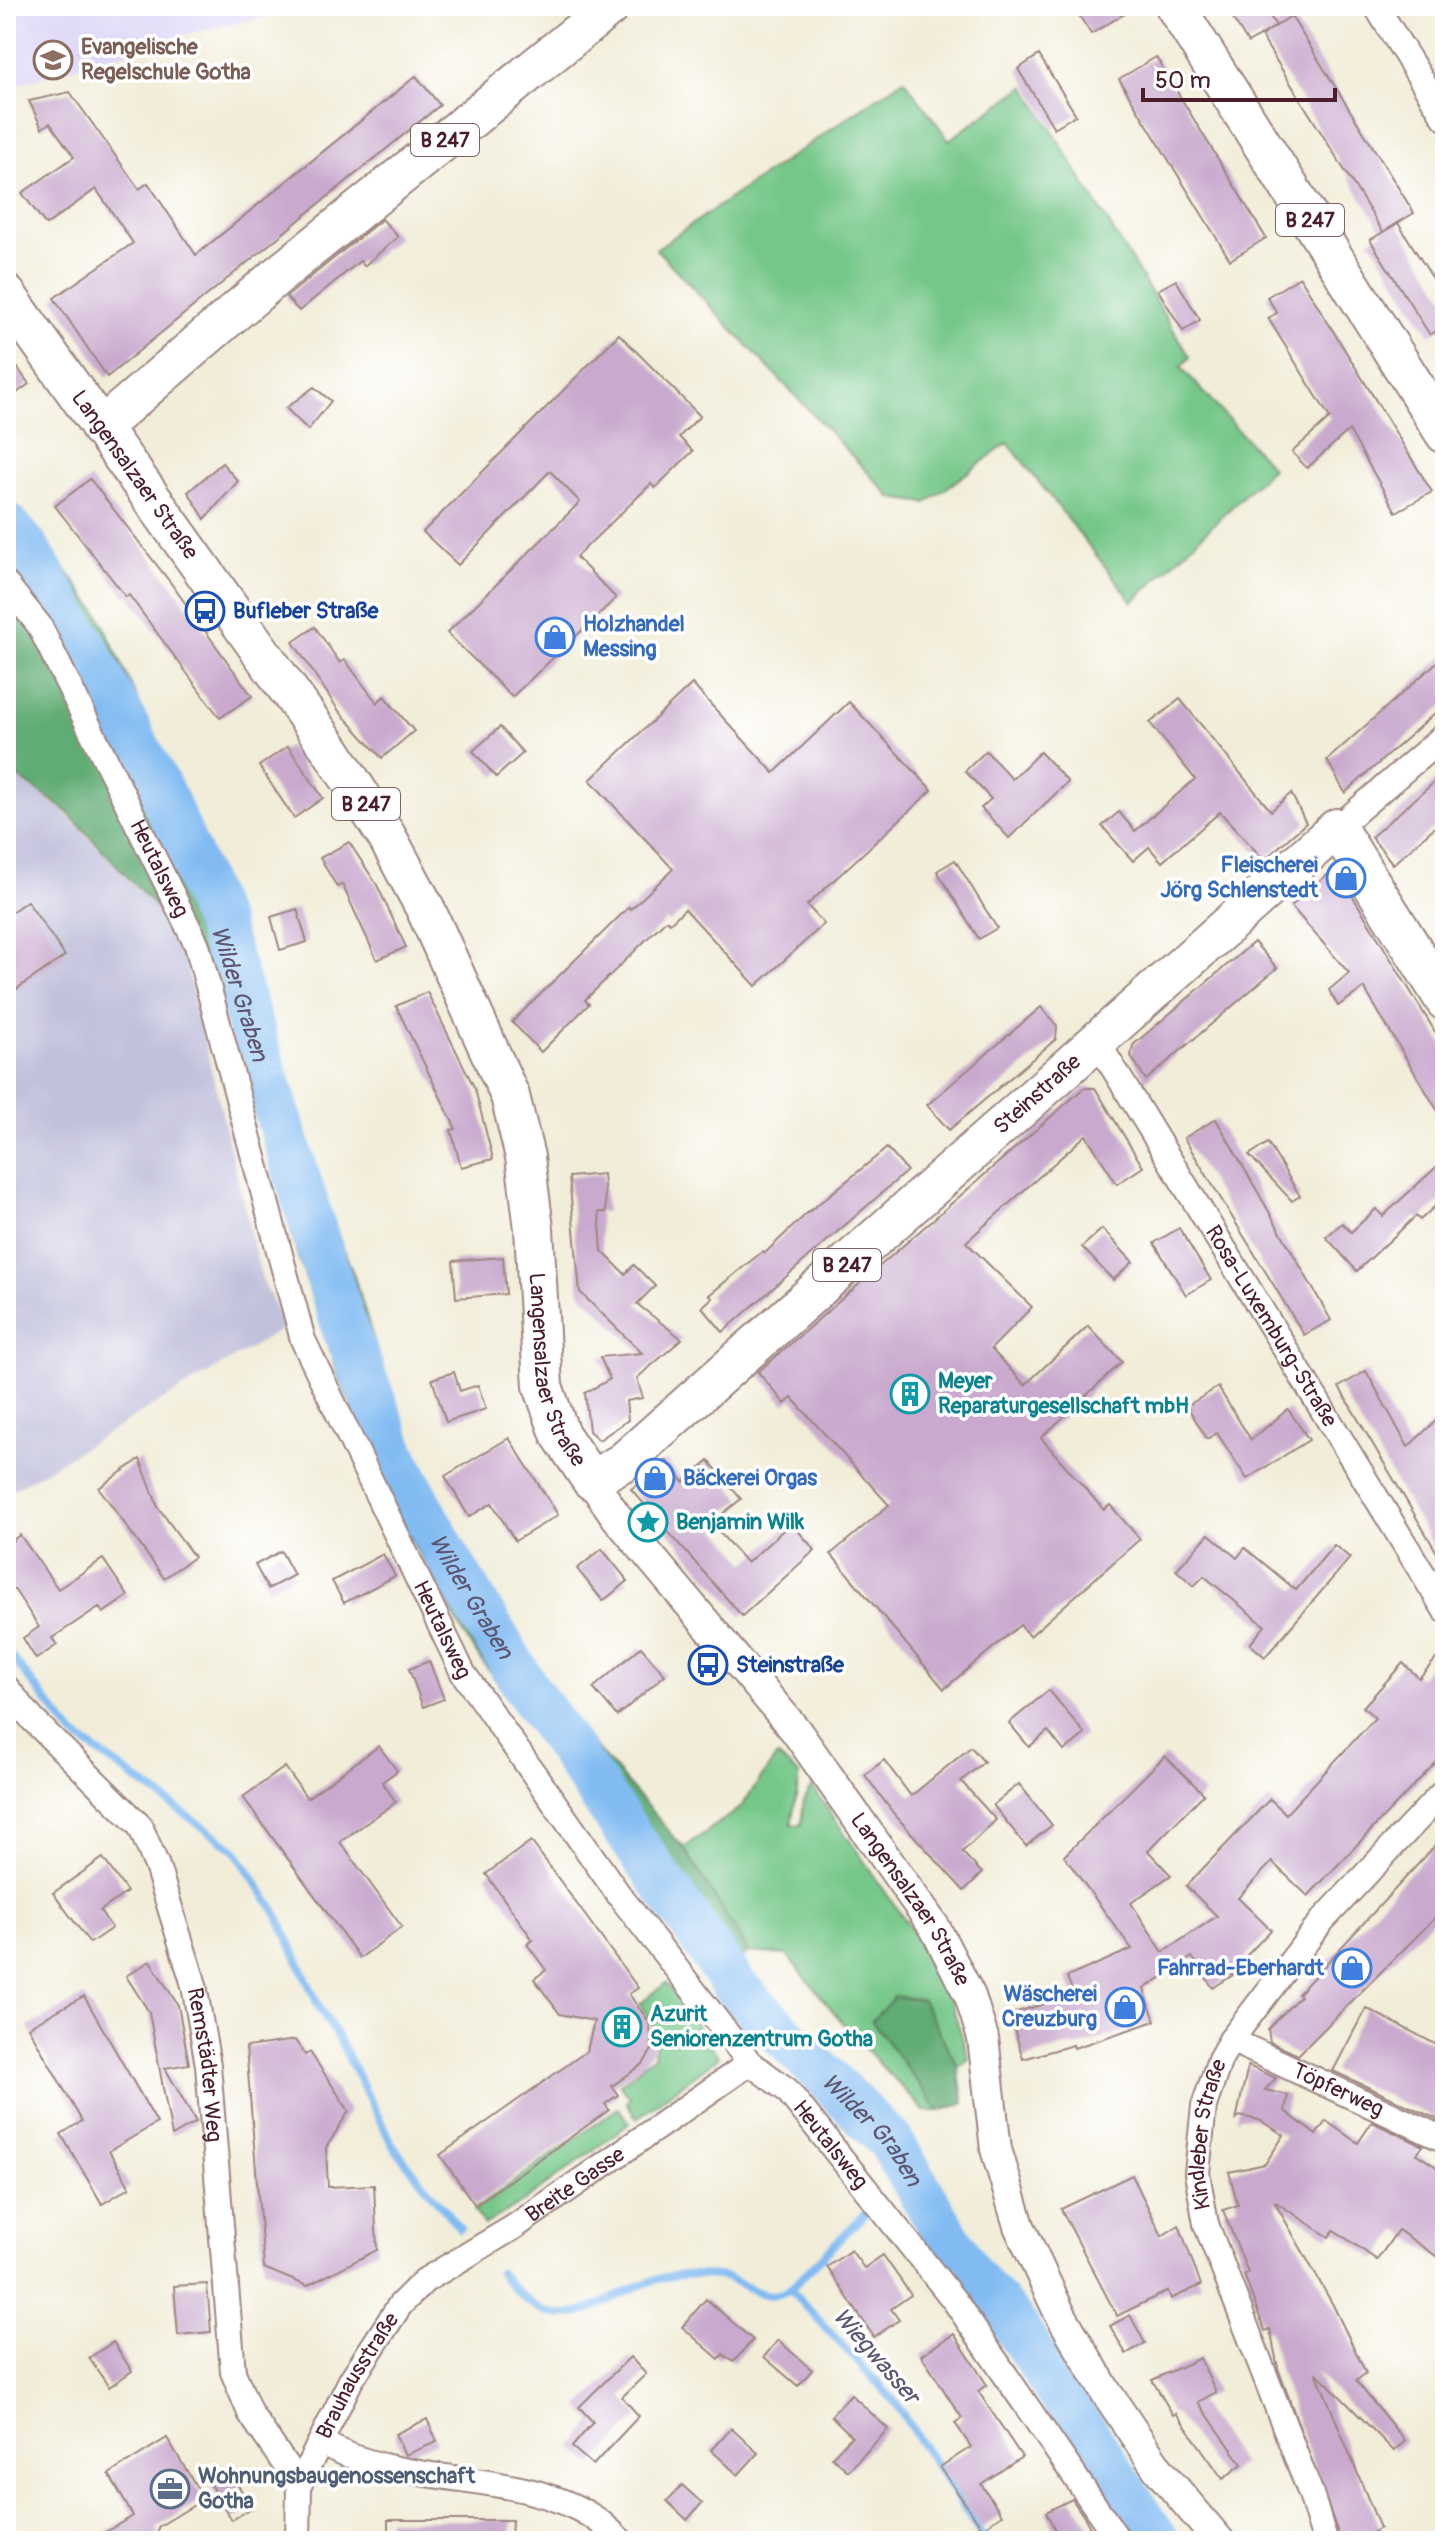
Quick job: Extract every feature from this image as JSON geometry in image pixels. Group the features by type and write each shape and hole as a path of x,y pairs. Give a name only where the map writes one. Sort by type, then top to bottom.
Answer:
{"main road":[{"name":"B 247","path":"100,428 278,275 611,6"},
{"name":"B 247","path":"1175,6 1445,434"},
{"name":"Langensalzaer Straße","path":"6,294 297,702 387,837 425,908 494,1053 510,1096 525,1157 534,1229 543,1386 560,1434 591,1480"},
{"name":"Steinstraße","path":"591,1480 623,1462 1337,828"},
{"path":"1337,828 1445,1001"}],"street":[{"path":"1376,6 1445,118"},
{"name":"Heutalsweg","path":"6,584 39,625 197,945 303,1340 463,1673 619,1895 750,2063 787,2090 954,2300 1119,2541"},
{"name":"Steinstraße","path":"1337,828 1445,735"},
{"name":"Rosa-Luxemburg-Straße","path":"1098,1043 1445,1610"},
{"name":"Langensalzaer Straße","path":"591,1480 616,1516 796,1731 935,1928 970,1996 983,2038 996,2149 1019,2226 1059,2312 1106,2392 1158,2469 1219,2541"},
{"name":"Remstädter Weg","path":"6,1687 33,1720 140,1826 157,1866 194,1985 208,2065 233,2372 250,2413 299,2485"},
{"name":"Kindleber Straße","path":"1325,2541 1311,2494 1206,2224 1197,2173 1204,2106 1220,2059 1231,2040 1322,1921 1445,1790"},
{"name":"Töpferweg","path":"1231,2040 1445,2140"},
{"name":"Breite Gasse","path":"400,2305 424,2281 514,2227 750,2063"},
{"name":"Brauhausstraße","path":"298,2541 299,2485 351,2380 400,2305"},
{"path":"321,2442 340,2452 432,2478 511,2487 562,2503 593,2517 621,2541"}],"shaded area":[{"name":"Evangelische Regelschule Gotha","path":"6,6 317,6 192,33 6,88"},
{"path":"6,771 61,809 179,935 261,1276 284,1328 6,1494"}],"green space":[{"path":"904,79 949,140 1025,86 1190,357 1181,367 1272,468 1133,602 1008,443 926,503 892,498 656,249"},
{"path":"6,491 99,614 145,716 219,903 317,1182 353,1273 407,1448 456,1543 533,1676 684,1848 749,1952 710,1979 469,1643 402,1523 340,1381 297,1253 220,976 64,809 6,769"},
{"path":"777,1756 800,1775 791,1825 801,1825 804,1799 812,1786 942,1974 969,2059 958,2067 922,2000 872,2021 939,2111 924,2111 856,2039 787,1955 749,1952 684,1848 741,1807"},
{"path":"666,1983 719,2057 637,2118 626,2102 630,2097 620,2084 654,2056 657,2033 640,2004"},
{"path":"894,1997 922,2000 958,2067 964,2103 939,2111 872,2021"},
{"path":"618,2108 630,2123 523,2202 484,2225 474,2210"}],"building":[{"path":"1073,6 1137,6 1091,34"},
{"path":"1225,6 1264,6 1276,26 1248,43"},
{"path":"1291,16 1414,213 1383,232 1261,36"},
{"path":"1039,55 1076,115 1054,128 1018,69"},
{"path":"1156,57 1266,238 1230,260 1119,79"},
{"path":"416,76 440,105 107,377 54,298 133,243 96,189 46,225 22,193 74,157 50,123 42,128 29,101 70,92 139,189 148,183 196,255"},
{"path":"382,219 398,237 364,266 360,261 299,311 286,297"},
{"path":"1398,223 1445,298 1445,326 1430,335 1370,240"},
{"path":"1300,277 1432,492 1396,512 1349,430 1307,468 1292,452 1330,418 1268,318 1277,313 1267,297"},
{"path":"1176,280 1200,320 1183,331 1158,290"},
{"path":"619,334 700,416 679,437 693,451 655,488 651,484 576,557 616,598 512,697 447,633 580,502 550,471 458,565 423,532"},
{"path":"6,351 29,384 6,401"},
{"path":"314,387 331,401 308,430 286,408"},
{"path":"222,463 238,481 205,519 188,492"},
{"path":"90,479 170,582 252,696 220,718 129,595 126,597 55,506"},
{"path":"315,627 340,663 345,660 377,703 384,696 414,731 382,758 339,711 293,642"},
{"path":"1445,655 1445,704 1345,793 1327,760"},
{"path":"692,684 774,773 849,702 932,790 807,905 824,924 756,986 685,909 670,923 666,920 585,1000 589,1004 541,1052 512,1022 629,907 631,909 673,869 590,780"},
{"path":"1180,699 1271,811 1291,793 1306,823 1264,860 1220,812 1162,862 1149,847 1133,861 1102,826 1119,812 1135,831 1195,779 1150,723"},
{"path":"500,727 523,753 496,777 473,751"},
{"path":"288,746 323,798 294,818 259,766"},
{"path":"986,751 1012,779 1040,752 1068,782 1009,838 981,808 991,799 965,771"},
{"path":"1445,773 1445,818 1393,864 1371,837"},
{"path":"349,842 377,885 406,947 377,960 342,884 337,887 320,858"},
{"path":"955,860 997,928 979,939 937,871"},
{"path":"1327,875 1341,877 1445,1048 1445,1123 1364,988 1338,1006 1329,990 1349,973 1291,906"},
{"path":"27,901 65,956 6,996 6,916"},
{"path":"297,909 307,942 280,950 271,917"},
{"path":"1254,942 1277,968 1146,1080 1131,1056 1133,1045"},
{"path":"427,992 475,1089 493,1159 461,1167 451,1130 456,1129 396,1006"},
{"path":"1041,1007 1057,1026 1056,1039 949,1130 927,1105"},
{"path":"1084,1088 1095,1088 1143,1167 1117,1184 1086,1135 966,1242 1032,1307 991,1349 1025,1385 1088,1326 1122,1362 1041,1438 1104,1510 1110,1505 1140,1539 1030,1636 1020,1625 944,1689 831,1554 889,1505 792,1398 785,1404 758,1372"},
{"path":"1216,1119 1331,1320 1304,1335 1184,1138"},
{"path":"1268,1143 1300,1196 1292,1201 1249,1155"},
{"path":"887,1148 907,1171 723,1332 702,1307 712,1298 709,1295 763,1251 765,1253 805,1215"},
{"path":"1445,1159 1445,1197 1420,1220 1416,1216 1357,1271 1326,1237 1342,1223 1351,1232 1376,1209 1383,1216"},
{"path":"603,1174 606,1212 599,1212 602,1251 625,1274 634,1265 655,1286 637,1304 682,1339 637,1378 643,1398 626,1401 628,1420 599,1440 589,1431 585,1393 610,1379 600,1357 642,1353 580,1292 569,1177"},
{"path":"1179,1228 1211,1280 1186,1295 1154,1243"},
{"path":"1102,1229 1133,1262 1113,1280 1082,1247"},
{"path":"503,1257 506,1294 456,1298 453,1261"},
{"path":"1366,1371 1408,1447 1445,1412 1445,1566 1339,1387"},
{"path":"454,1372 460,1391 478,1385 486,1409 446,1422 432,1379"},
{"path":"1218,1387 1251,1440 1288,1409 1309,1440 1247,1479 1217,1433 1207,1439 1187,1406"},
{"path":"509,1438 558,1515 515,1541 492,1503 469,1517 445,1476"},
{"path":"140,1459 158,1507 194,1557 164,1578 99,1488"},
{"path":"666,1460 684,1482 709,1461 741,1499 711,1523 747,1563 791,1523 815,1550 742,1616 631,1489"},
{"path":"1209,1534 1237,1558 1245,1548 1296,1590 1334,1545 1350,1558 1265,1657 1250,1644 1265,1626 1204,1576 1194,1586 1176,1570"},
{"path":"20,1535 58,1589 103,1559 128,1596 103,1613 99,1607 52,1638 57,1645 36,1659 23,1638 39,1627 14,1589 6,1595 6,1545"},
{"path":"602,1549 628,1581 603,1601 577,1569"},
{"path":"281,1551 294,1575 268,1589 255,1565"},
{"path":"383,1554 395,1576 344,1603 332,1581"},
{"path":"641,1647 665,1675 617,1716 593,1688"},
{"path":"1445,1649 1445,1753 1308,1896 1272,1862 1238,1898 1271,1930 1231,1972 1233,1975 1213,1988 1192,1957 1144,1989 1155,2021 1074,2048 1073,2045 1023,2059 1010,2014 1074,1995 1067,1977 1132,1949 1064,1856 1165,1756 1204,1794 1148,1851 1171,1875 1131,1903 1163,1952 1217,1916 1186,1886 1270,1799 1286,1814 1375,1718 1363,1707 1403,1663 1419,1678"},
{"path":"429,1661 444,1699 423,1707 409,1669"},
{"path":"1049,1690 1085,1734 1064,1751 1048,1731 1029,1747 1009,1723"},
{"path":"379,1746 397,1771 382,1782 396,1802 340,1842 402,1927 360,1958 243,1797 285,1767 307,1798"},
{"path":"971,1747 984,1762 961,1781 996,1820 962,1852 982,1873 964,1891 894,1814 865,1775 884,1760 911,1796"},
{"path":"1019,1784 1052,1825 1026,1846 993,1805"},
{"path":"1445,1835 1445,1908 1298,2055 1270,2042 1268,2029"},
{"name":"Azurit Seniorenzentrum Gotha","path":"531,1841 638,1988 629,1994 649,2022 653,2048 643,2064 612,2086 618,2095 605,2104 609,2110 475,2205 440,2155 587,2051 594,2021 560,2014 534,1979 546,1970 527,1944 533,1940 486,1874"},
{"path":"103,1858 127,1892 100,1911 112,1928 90,1943 53,1893"},
{"path":"150,1961 178,2005 189,2064 165,2068 196,2122 172,2136 149,2012 126,1976"},
{"path":"84,1996 157,2123 109,2151 130,2187 102,2204 61,2134 82,2121 28,2027"},
{"path":"1366,2008 1445,2049 1445,2115 1441,2121 1333,2071"},
{"path":"295,2040 305,2055 310,2052 349,2111 326,2148 328,2187 374,2185 377,2250 307,2286 264,2268 246,2047"},
{"path":"1248,2066 1276,2078 1265,2090 1288,2095 1285,2111 1316,2135 1326,2121 1358,2143 1372,2122 1423,2146 1417,2154 1445,2173 1445,2262 1398,2230 1377,2260 1334,2230 1329,2237 1274,2201 1333,2305 1366,2373 1356,2381 1405,2441 1394,2451 1316,2372 1380,2528 1357,2541 1341,2541 1278,2368 1270,2329 1265,2331 1244,2275 1248,2273 1223,2210 1238,2205 1229,2172 1265,2164 1284,2135 1259,2120 1240,2116 1236,2120"},
{"path":"1132,2175 1162,2236 1179,2225 1201,2285 1171,2299 1168,2291 1117,2316 1061,2209"},
{"path":"851,2250 864,2268 883,2255 911,2295 891,2309 899,2320 874,2337 827,2267"},
{"path":"207,2284 211,2332 178,2335 174,2286"},
{"path":"706,2299 753,2340 733,2362 723,2354 719,2359 682,2327"},
{"path":"1130,2315 1145,2343 1126,2354 1110,2326"},
{"path":"954,2334 987,2385 978,2391 1022,2457 981,2484 1002,2515 982,2528 940,2467 971,2447 955,2423 962,2418 921,2355"},
{"path":"778,2340 812,2370 798,2386 764,2357"},
{"path":"113,2342 132,2371 109,2387 89,2358"},
{"path":"630,2357 646,2374 622,2397 639,2416 593,2465 572,2447 593,2422 579,2407"},
{"path":"1200,2358 1216,2392 1198,2402 1242,2464 1223,2479 1176,2413 1173,2415 1152,2380"},
{"path":"851,2394 888,2429 848,2471 832,2457 852,2436 831,2416"},
{"path":"427,2419 437,2442 405,2455 395,2434"},
{"path":"731,2428 758,2453 738,2475 711,2450"},
{"path":"167,2438 204,2499 158,2527 157,2541 90,2541 133,2516 109,2474"},
{"path":"228,2469 252,2508 232,2520 208,2481"},
{"path":"682,2485 702,2503 687,2520 667,2501"},
{"path":"1072,2499 1097,2541 1061,2541 1046,2512"},
{"path":"388,2520 512,2520 511,2541 388,2541"}],"waterway":[{"name":"Wilder Graben","path":"6,525 27,549 84,645 166,802 218,924 344,1326 394,1455 447,1557 527,1689 737,1989 891,2142 970,2275 1011,2320 1157,2541"},
{"path":"6,1650 74,1735 234,1849 277,1914 320,2009 340,2041 393,2146 460,2229"},
{"name":"Wiegwasser","path":"865,2214 790,2289 894,2401 985,2541"},
{"path":"500,2273 527,2300 550,2313 572,2314 594,2308 639,2286 666,2277 720,2276 774,2295 790,2289"}],"place":[{"name":"Evangelische Regelschule Gotha","path":"53,60"},
{"name":"Bufleber Straße","path":"205,611"},
{"name":"Holzhandel Messing","path":"555,637"},
{"name":"Fleischerei Jörg Schlenstedt","path":"1346,878"},
{"name":"Meyer Reparaturgesellschaft mbH","path":"910,1394"},
{"name":"Bäckerei Orgas","path":"655,1478"},
{"name":"Benjamin Wilk","path":"648,1522"},
{"name":"Steinstraße","path":"708,1665"},
{"name":"Fahrrad-Eberhardt","path":"1352,1968"},
{"name":"Wäscherei Creuzburg","path":"1125,2007"},
{"name":"Azurit Seniorenzentrum Gotha","path":"622,2027"},
{"name":"Wohnungsbaugenossenschaft Gotha","path":"170,2489"}]}
